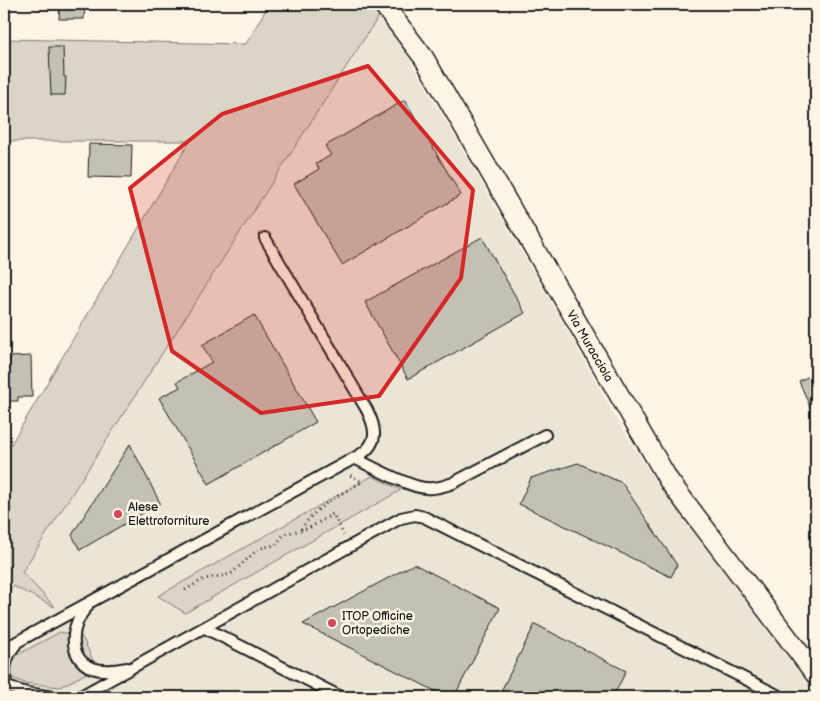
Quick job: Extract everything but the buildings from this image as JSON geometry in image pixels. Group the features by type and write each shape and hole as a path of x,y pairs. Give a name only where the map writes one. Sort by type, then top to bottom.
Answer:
{"street":[{"name":"Via Muracciola","path":"383,4 424,58 668,481 816,675"}],"lane":[{"path":"4,649 354,458 367,450 372,444 374,429 370,417 265,238"},
{"path":"354,458 414,486 440,487 453,483 545,435"},
{"path":"78,697 401,518 415,515 424,517 781,697"},
{"path":"94,600 82,612 74,629 74,644 78,654 89,667 99,670 114,670 138,665"},
{"path":"204,628 341,697"},
{"path":"27,637 16,644 6,658 4,671 6,687 26,693 53,697"}],"path":[{"path":"300,530 310,516 339,495 362,482"},
{"path":"185,590 204,579 231,574 257,550 264,546 276,545 284,534 310,528 332,514 350,547"}],"highlighted area":[{"path":"368,66 473,190 461,278 379,396 261,413 172,351 130,188 222,114"}],"shaded area":[{"path":"269,4 376,4 382,11 22,572 55,607 13,586 4,601 4,456 190,141 4,141 4,39 246,44"},
{"path":"382,11 577,347 616,418 655,481 816,694 816,697 4,697 4,601"},
{"path":"372,476 401,490 185,613 158,596"},
{"path":"60,632 82,637 93,660 89,672 60,687 24,683 15,679 9,673 11,661 15,656"}],"place":[{"name":"Alese Elettroforniture","path":"118,514"},
{"name":"ITOP Officine Ortopediche","path":"332,623"}]}
